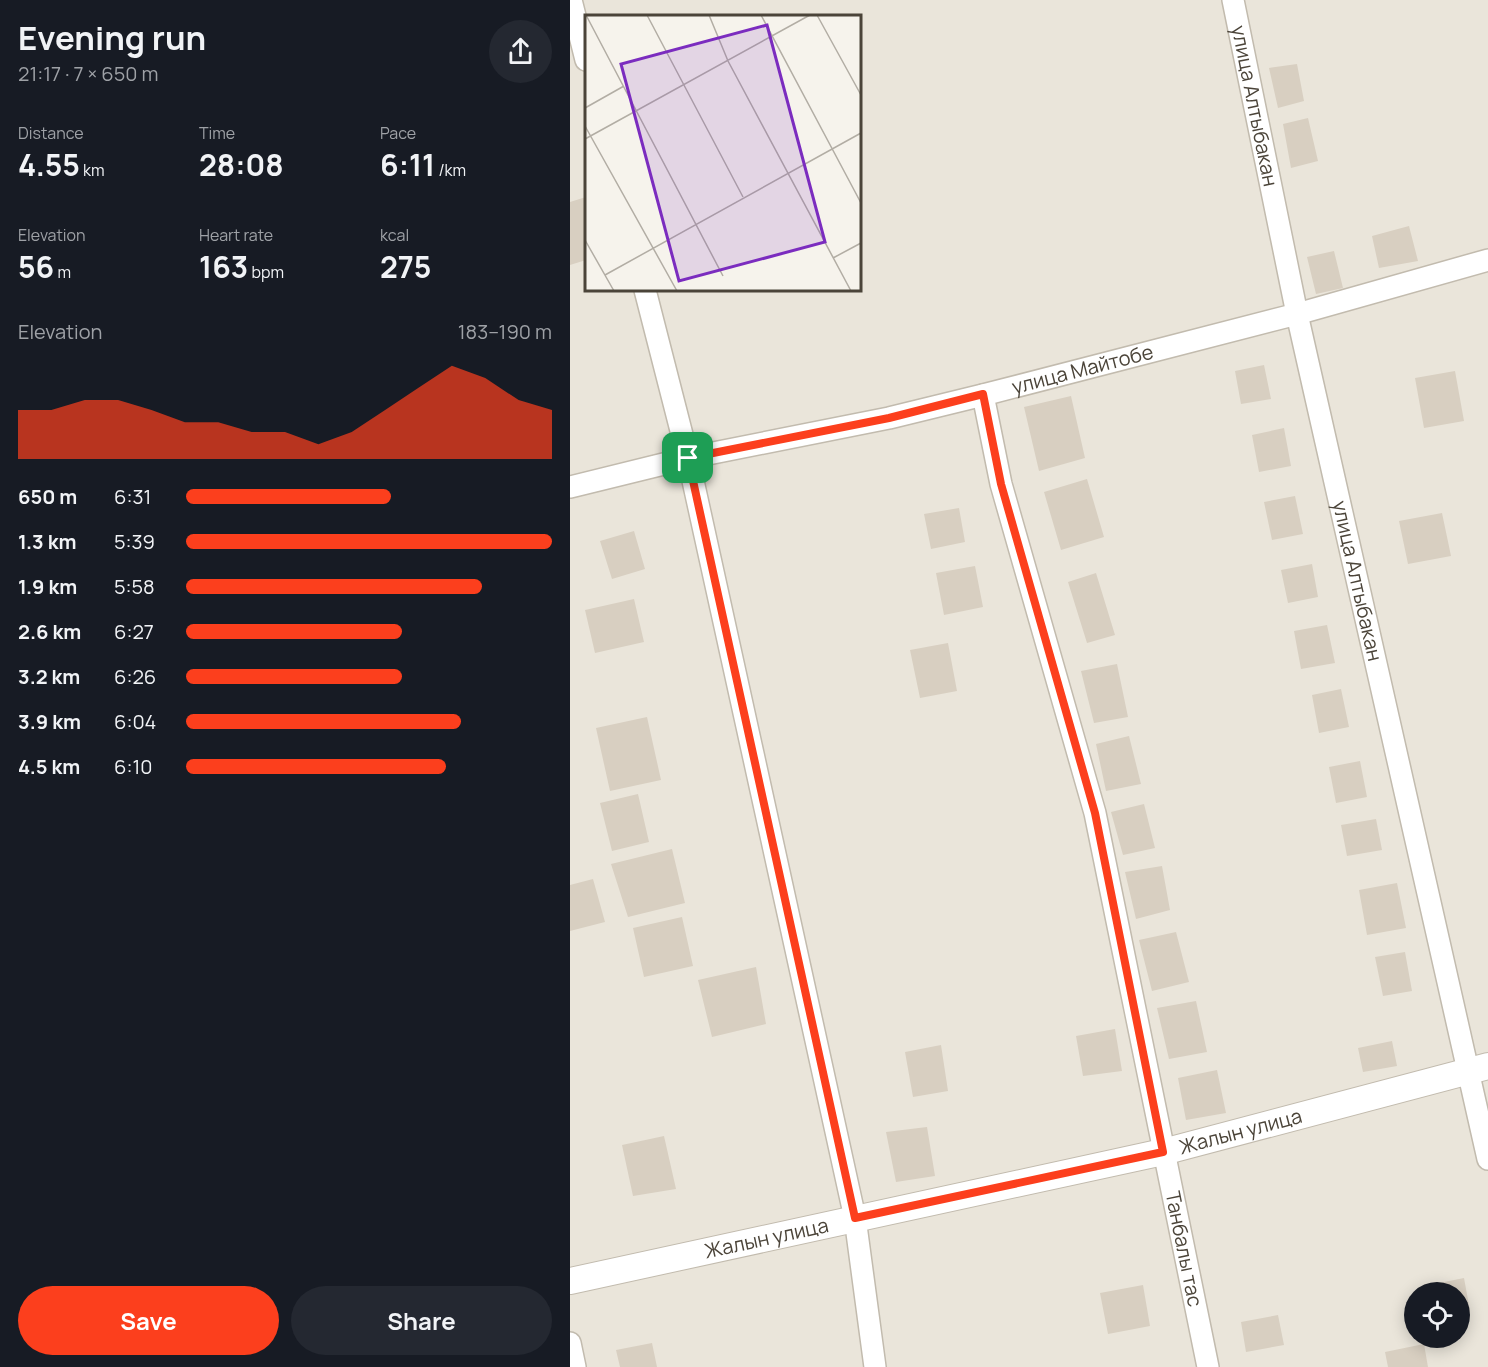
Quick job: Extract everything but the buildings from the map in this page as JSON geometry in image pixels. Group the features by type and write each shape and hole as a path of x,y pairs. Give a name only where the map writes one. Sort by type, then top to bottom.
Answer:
{"street":[{"path":"571,0 585,56"},
{"name":"улица Алтыбакан","path":"1233,0 1297,314 1478,1068 1488,1159"},
{"name":"улица Майтобе","path":"570,487 688,458 889,418 1297,314 1488,260"},
{"path":"645,291 688,458 855,1218 876,1367"},
{"name":"Танбалы тас","path":"983,394 1001,484 1095,813 1208,1367"},
{"name":"Жалын улица","path":"570,1281 1163,1152 1478,1068"},
{"path":"570,1343 575,1367"}],"shaded area":[{"path":"570,0 1488,0 1488,1367 570,1367"}],"route":[{"path":"983,394 1001,484 1095,813 1163,1152 855,1218 688,458 889,418 983,394"}]}
